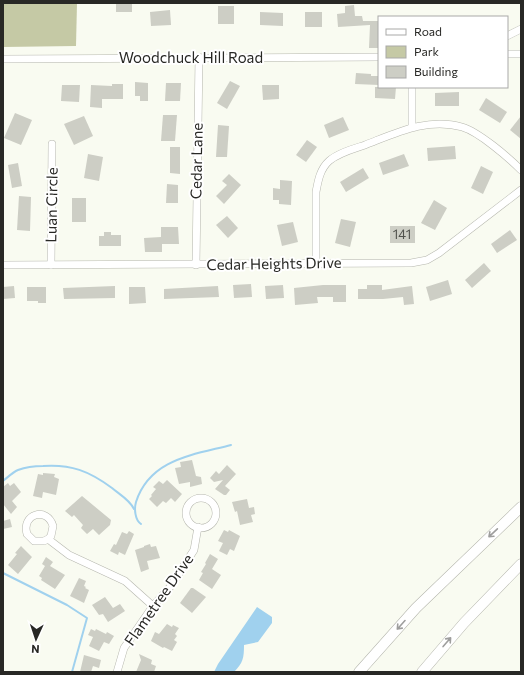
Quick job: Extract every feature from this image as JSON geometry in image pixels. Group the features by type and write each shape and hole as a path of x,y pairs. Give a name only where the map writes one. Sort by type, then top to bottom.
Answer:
{"highway":[{"path":"360,672 416,608 521,507"},
{"path":"422,672 469,617 521,564"}],"street":[{"path":"508,36 521,29"},
{"path":"508,54 521,54"},
{"name":"Woodchuck Hill Road","path":"3,58 378,57"},
{"name":"Cedar Lane","path":"196,265 199,58"},
{"path":"412,88 412,127"},
{"path":"316,264 316,192 322,170 329,161 343,152 412,127 441,124 462,127 472,131 501,152 521,170"},
{"name":"Luan Circle","path":"51,266 52,144"},
{"name":"Cedar Heights Drive","path":"3,265 51,266 410,263 427,260 439,253 521,190"},
{"path":"204,499 213,505 215,515 210,524 203,528 198,527 193,526 188,520 186,510 188,505 193,500 204,499"},
{"name":"Flametree Drive","path":"117,672 124,648 153,606 170,587 194,550 198,527"},
{"path":"48,539 69,555 125,581 153,606"}],"green space":[{"path":"3,3 77,3 76,46 3,47"}],"water":[{"path":"257,607 272,617 272,623 258,642 244,645 242,660 234,672 214,672 218,664"}],"building":[{"path":"116,3 132,3 132,12 116,12"},
{"path":"354,5 355,16 362,16 363,21 378,21 378,48 369,48 370,25 338,27 337,14 345,13 345,6"},
{"path":"218,6 234,6 234,24 218,24"},
{"path":"170,10 171,25 151,26 150,12"},
{"path":"260,12 283,13 283,26 260,25"},
{"path":"305,12 322,12 322,27 305,27"},
{"path":"356,73 378,76 378,85 355,84"},
{"path":"230,81 240,86 227,109 217,103"},
{"path":"135,82 148,83 148,101 140,101 140,96 135,96"},
{"path":"166,83 181,83 180,101 165,101"},
{"path":"112,84 123,84 123,99 102,99 102,108 90,107 91,85 112,86"},
{"path":"62,85 80,85 79,102 61,101"},
{"path":"262,85 279,85 279,99 263,100"},
{"path":"375,87 396,88 395,99 375,98"},
{"path":"459,92 459,106 435,106 435,93"},
{"path":"486,98 507,112 500,123 479,110"},
{"path":"15,113 32,120 21,145 4,138"},
{"path":"163,115 177,115 175,141 161,141"},
{"path":"84,116 93,136 74,145 64,124"},
{"path":"521,116 521,139 510,130"},
{"path":"343,117 349,130 329,138 324,125"},
{"path":"218,125 229,126 227,157 216,157"},
{"path":"307,140 317,147 306,162 296,155"},
{"path":"455,146 456,159 428,161 427,148"},
{"path":"170,147 180,147 180,174 170,173"},
{"path":"88,154 103,157 99,181 84,178"},
{"path":"404,154 409,166 383,175 379,163"},
{"path":"18,163 22,186 12,188 8,165"},
{"path":"481,166 493,172 483,194 471,188"},
{"path":"363,168 369,178 346,192 340,182"},
{"path":"229,174 241,185 224,204 216,196 227,185 222,181"},
{"path":"280,180 292,181 291,205 279,204 279,200 273,200 273,188 280,189"},
{"path":"167,184 178,185 178,203 166,203"},
{"path":"19,196 31,197 30,231 17,230"},
{"path":"72,198 86,198 86,222 72,222"},
{"path":"434,200 447,208 435,230 421,223"},
{"path":"227,216 238,228 228,238 216,225"},
{"path":"341,219 356,222 350,247 335,243"},
{"path":"293,222 298,242 282,246 277,225"},
{"path":"390,226 415,226 415,243 390,243"},
{"path":"161,227 178,227 179,244 162,244 162,252 145,252 144,238 161,237"},
{"path":"510,230 517,240 497,253 491,244"},
{"path":"104,232 111,232 111,235 121,235 121,246 99,246 99,236 104,236"},
{"path":"484,263 491,271 472,288 465,280"},
{"path":"448,280 452,294 430,301 426,287"},
{"path":"251,284 252,297 234,298 233,285"},
{"path":"283,285 284,298 266,299 265,286"},
{"path":"323,285 346,285 346,302 333,302 333,297 317,297 318,303 295,305 294,288"},
{"path":"367,285 382,285 382,290 412,286 414,304 404,305 403,297 358,299 358,289 367,289"},
{"path":"14,286 15,298 3,299 3,287"},
{"path":"115,286 115,298 64,299 63,288"},
{"path":"218,286 219,297 164,299 164,289"},
{"path":"27,287 46,287 46,303 27,301"},
{"path":"129,287 145,287 146,303 129,304"},
{"path":"192,460 196,476 201,477 202,484 190,487 190,482 179,484 175,468 181,467 180,462"},
{"path":"227,465 236,474 225,486 230,490 226,495 224,495 215,489 223,480 214,482 210,478 216,471 219,474"},
{"path":"43,473 55,474 54,477 59,479 56,495 43,492 42,498 33,496 38,474 43,475"},
{"path":"167,480 182,494 175,502 171,498 166,503 163,501 157,507 149,499 156,489 153,487 159,481 163,484"},
{"path":"8,483 10,486 14,483 21,492 12,501 17,507 11,514 3,504 3,487"},
{"path":"82,496 111,520 110,525 99,535 93,529 87,534 81,528 83,525 74,515 72,517 65,511"},
{"path":"247,499 249,508 254,507 255,514 251,515 253,522 240,525 237,511 235,512 232,502"},
{"path":"10,519 12,527 3,529 3,521"},
{"path":"224,530 228,532 229,530 240,536 234,551 230,549 227,555 219,551 223,543 218,541"},
{"path":"129,531 134,534 125,555 119,552 118,555 110,551 114,544 116,545 122,532 127,534"},
{"path":"150,544 151,547 156,546 160,558 147,561 149,569 141,572 135,550"},
{"path":"21,546 32,557 18,574 8,565 17,554 15,553"},
{"path":"210,554 218,559 212,569 221,575 212,589 199,580 203,573 201,572"},
{"path":"46,557 53,562 50,566 65,575 55,589 41,580 42,578 39,576 45,566 42,564"},
{"path":"79,578 86,581 84,586 89,590 84,603 70,596"},
{"path":"191,588 206,597 192,613 180,603"},
{"path":"105,597 113,608 120,604 125,611 108,622 103,614 99,615 92,605"},
{"path":"167,624 172,627 173,625 179,628 175,634 177,636 174,640 177,642 172,651 151,641 155,632 159,634"},
{"path":"91,629 95,631 96,629 106,634 107,632 114,636 109,644 104,642 99,651 89,646 93,637 88,635"},
{"path":"139,654 152,660 151,664 156,666 154,672 136,672 141,660"},
{"path":"84,655 101,660 99,668 93,666 91,672 80,672"}],"waterway":[{"path":"141,524 137,520 135,508 136,502 151,476 174,461 231,445"},
{"path":"3,481 16,471 27,467 62,466 87,473 104,482 127,500 134,509"},
{"path":"3,573 67,605 87,618 72,672"}]}
